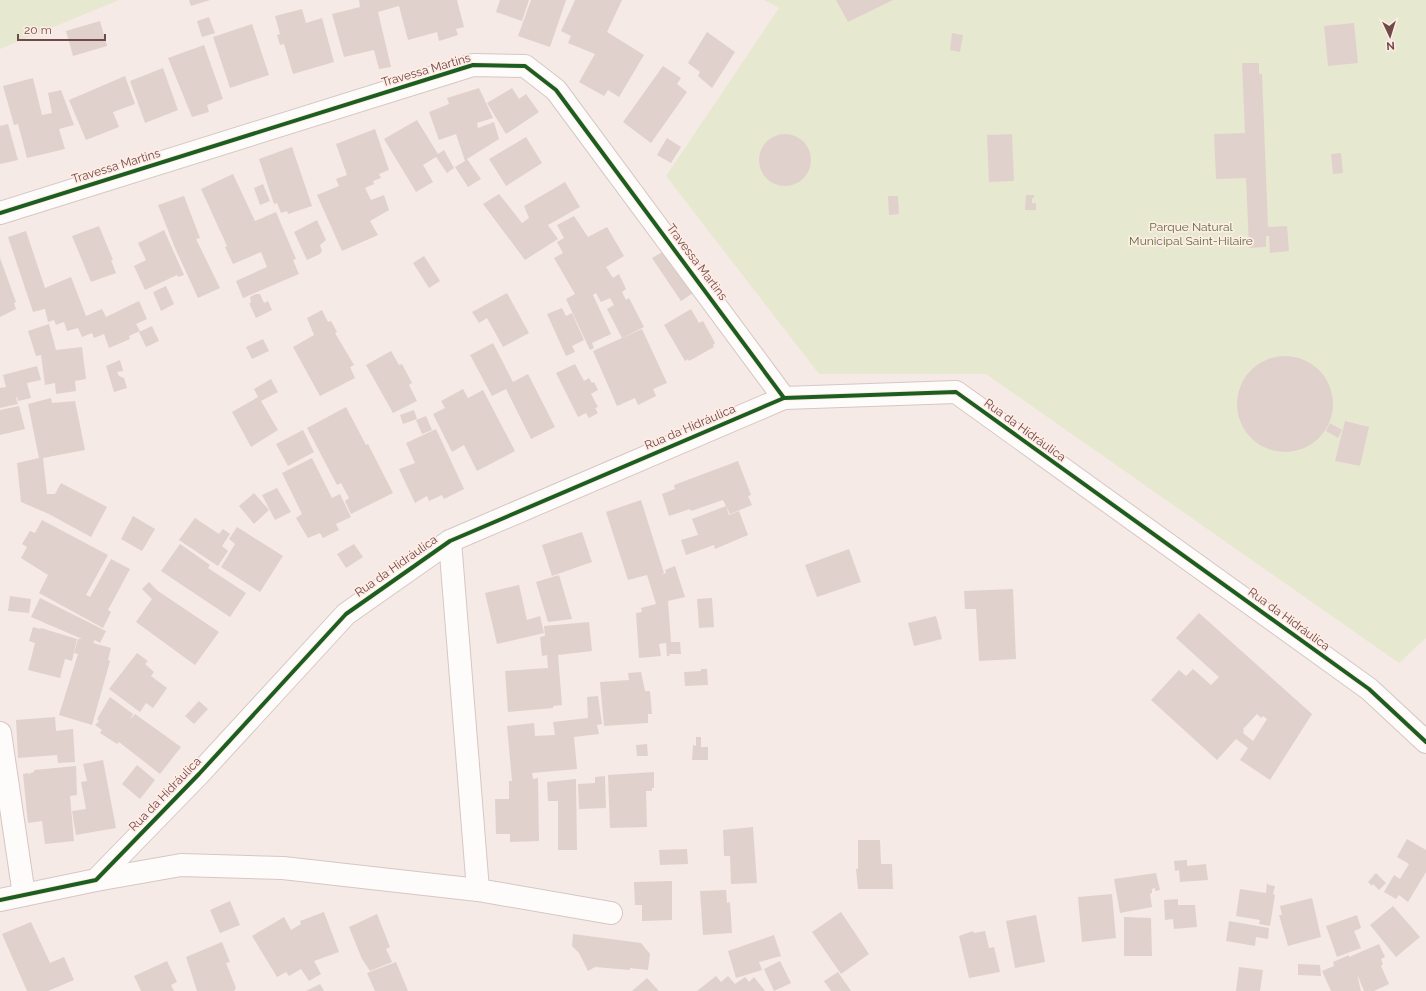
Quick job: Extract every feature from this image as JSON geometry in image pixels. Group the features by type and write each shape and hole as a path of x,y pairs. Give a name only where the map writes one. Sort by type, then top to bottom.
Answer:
{"street":[{"name":"Travessa Martins","path":"0,213 473,65 525,66 556,90 784,398"},
{"name":"Rua da Hidráulica","path":"96,880 199,774 346,614 450,541 784,398 956,392 1369,689 1426,742"},
{"path":"450,541 478,890"},
{"path":"0,733 24,895"},
{"path":"0,900 181,864 283,868 478,890 611,913"}],"green space":[{"path":"0,0 119,0 0,49"},
{"name":"Parque Natural Municipal Saint-Hilaire","path":"764,0 1426,0 1426,638 1399,663 986,374 819,374 666,176 779,8"}],"building":[{"path":"189,0 210,0 191,6"},
{"path":"359,0 457,0 464,27 456,29 458,35 439,41 437,32 408,40 399,6 378,12 391,67 379,69 374,50 344,57 332,14 360,7"},
{"path":"500,0 529,0 522,21 496,12"},
{"path":"531,0 566,0 550,47 518,36"},
{"path":"575,0 622,0 607,32 644,55 619,97 608,90 604,96 579,82 595,54 568,43 571,36 561,31"},
{"path":"836,0 893,0 848,22"},
{"path":"302,9 306,23 322,18 334,62 293,74 284,44 280,45 277,35 280,34 275,16"},
{"path":"209,17 215,33 202,37 197,21"},
{"path":"100,21 107,46 73,56 66,31"},
{"path":"1354,23 1358,63 1328,66 1324,26"},
{"path":"252,24 269,75 230,88 213,37"},
{"path":"707,32 735,52 712,88 698,76 700,72 688,63"},
{"path":"952,33 963,35 960,52 950,50"},
{"path":"204,45 223,99 207,105 209,112 192,117 168,58"},
{"path":"1242,63 1259,63 1259,74 1262,74 1268,227 1287,226 1289,251 1270,253 1269,236 1266,236 1266,247 1249,248 1246,178 1216,179 1214,134 1245,133"},
{"path":"663,66 681,78 677,84 687,92 651,143 623,122"},
{"path":"163,68 178,110 145,123 130,81"},
{"path":"125,76 135,104 113,112 119,127 86,140 69,100"},
{"path":"33,78 42,115 52,113 48,93 61,90 74,125 59,129 65,149 27,158 18,124 14,125 3,86"},
{"path":"479,88 493,118 477,123 478,128 494,122 499,139 467,159 481,179 468,187 455,167 465,161 456,134 439,140 429,112 449,104 447,98"},
{"path":"512,88 519,99 526,94 539,112 506,134 487,103"},
{"path":"417,120 438,154 444,150 454,168 447,173 436,157 423,165 433,182 416,192 384,139"},
{"path":"8,124 18,160 0,164 0,126"},
{"path":"375,129 389,170 379,174 381,178 373,181 374,184 365,188 371,200 384,195 389,210 370,221 378,235 342,251 317,195 339,186 336,179 347,175 336,144"},
{"path":"780,134 790,134 799,138 807,146 811,155 811,165 807,174 799,182 790,186 780,186 771,182 763,174 759,165 759,155 763,146 771,138"},
{"path":"1012,134 1014,181 989,182 987,135"},
{"path":"526,137 542,163 506,186 489,159"},
{"path":"667,138 681,147 671,163 657,155"},
{"path":"292,147 312,206 288,214 287,211 281,213 277,203 274,204 259,159"},
{"path":"1341,153 1343,173 1333,174 1331,154"},
{"path":"233,174 255,221 276,212 296,259 293,260 299,274 243,298 236,281 267,267 261,252 233,264 225,247 227,246 201,189"},
{"path":"565,182 580,207 548,225 558,239 525,260 483,204 499,194 522,223 529,218 524,206"},
{"path":"263,184 270,201 260,205 254,188"},
{"path":"1026,195 1034,195 1034,198 1032,198 1032,203 1036,203 1036,210 1025,210"},
{"path":"184,196 200,238 196,239 220,288 198,298 175,248 158,205"},
{"path":"888,196 898,196 899,214 889,215"},
{"path":"574,216 588,237 607,227 624,256 606,267 613,278 619,274 626,289 622,292 626,300 629,298 644,327 622,338 607,309 614,305 610,298 601,302 596,293 593,295 611,334 592,343 594,348 590,350 566,299 575,294 554,258 563,253 557,242 564,238 557,225"},
{"path":"317,220 326,240 320,245 322,251 320,254 307,260 294,232"},
{"path":"99,226 113,260 111,260 116,273 91,282 72,236"},
{"path":"164,230 184,275 178,277 177,275 145,290 134,266 146,260 138,243"},
{"path":"26,231 45,288 71,277 86,316 102,309 106,317 139,301 147,319 136,324 140,331 129,336 130,339 109,348 104,334 94,338 92,333 82,337 78,328 67,331 64,322 56,325 54,320 48,322 45,309 33,312 8,237"},
{"path":"664,251 693,293 681,301 652,258"},
{"path":"424,256 440,281 429,288 413,263"},
{"path":"0,258 16,302 14,303 16,309 0,317"},
{"path":"166,286 174,304 161,311 153,292"},
{"path":"507,293 529,333 503,347 487,318 479,323 472,312"},
{"path":"260,294 264,303 268,301 272,310 256,318 249,303 251,303 250,297"},
{"path":"562,308 566,316 572,313 584,340 572,346 575,352 566,356 547,314"},
{"path":"691,309 699,323 703,321 715,343 713,345 714,347 689,361 688,359 685,361 664,325"},
{"path":"322,310 328,322 331,321 337,332 335,333 354,365 350,367 355,378 320,396 293,347 314,335 307,318"},
{"path":"49,324 56,350 82,347 86,379 75,381 76,391 56,394 55,383 45,385 41,355 36,356 28,331"},
{"path":"152,326 159,341 146,347 139,332"},
{"path":"642,329 667,383 653,389 656,396 638,405 635,398 617,406 593,351"},
{"path":"263,339 269,351 252,359 246,347"},
{"path":"493,343 513,382 528,374 555,427 531,439 506,389 492,396 470,355"},
{"path":"391,351 399,365 402,364 412,383 409,385 417,401 393,413 366,365"},
{"path":"1285,356 1303,360 1312,364 1319,370 1325,377 1329,386 1333,404 1329,422 1325,431 1319,438 1312,444 1303,448 1285,452 1267,448 1258,444 1251,438 1245,431 1241,422 1237,404 1241,386 1245,377 1251,370 1258,364 1267,360"},
{"path":"120,360 123,371 117,372 119,376 124,378 127,388 114,392 106,366"},
{"path":"575,364 584,381 589,378 592,383 594,382 598,390 591,394 598,407 595,408 598,413 589,418 586,413 578,417 556,373"},
{"path":"37,366 41,380 27,383 31,398 18,401 17,397 18,404 0,408 0,388 6,387 3,375"},
{"path":"271,379 278,392 261,401 278,430 251,447 232,412 258,397 254,389"},
{"path":"463,389 468,398 483,390 515,451 477,471 464,445 452,452 433,414 445,408 441,401"},
{"path":"51,398 52,403 75,401 85,450 43,458 47,494 55,494 61,483 107,507 91,537 49,514 21,502 17,463 39,458 28,404"},
{"path":"19,406 25,429 0,435 0,410"},
{"path":"346,407 366,445 368,444 393,493 351,514 345,501 349,498 341,483 337,485 307,428"},
{"path":"414,410 417,419 403,424 400,415"},
{"path":"426,416 432,430 422,434 416,420"},
{"path":"1345,421 1369,427 1360,466 1335,461"},
{"path":"1330,423 1342,430 1338,438 1326,431"},
{"path":"436,429 464,489 444,499 442,495 429,501 427,496 415,503 399,469 415,463 406,443"},
{"path":"303,430 314,452 288,466 276,444"},
{"path":"312,458 332,498 340,494 351,517 336,524 339,530 323,538 320,533 308,538 296,518 302,514 282,473"},
{"path":"738,461 751,495 748,496 752,505 730,514 723,500 691,511 690,509 669,516 662,494 675,489 674,485"},
{"path":"277,488 291,512 275,520 262,495"},
{"path":"254,493 269,510 254,524 239,506"},
{"path":"641,500 664,573 661,575 666,573 665,570 675,566 685,597 668,601 671,642 680,642 681,654 669,654 670,656 667,656 666,643 659,644 661,656 639,658 636,613 642,612 641,608 656,604 647,575 628,580 606,512"},
{"path":"726,506 729,515 739,511 748,535 715,549 714,545 686,555 681,540 698,535 692,519"},
{"path":"133,516 155,529 142,551 121,539"},
{"path":"195,518 219,534 223,529 230,534 222,546 228,551 218,566 179,540"},
{"path":"42,520 108,555 86,595 90,597 111,559 130,569 108,610 111,612 103,628 39,593 48,575 21,558 27,547 22,544 30,531 35,533"},
{"path":"237,527 283,556 260,592 221,567 235,544 229,539"},
{"path":"582,532 592,562 552,576 542,545"},
{"path":"180,544 210,565 208,568 246,593 230,617 161,571"},
{"path":"354,544 363,557 346,568 337,554"},
{"path":"849,549 861,582 817,597 805,565"},
{"path":"559,575 572,619 548,622 536,582"},
{"path":"149,582 158,591 219,632 195,665 136,622 152,599 142,589"},
{"path":"519,585 527,620 540,616 544,633 497,644 485,593"},
{"path":"1013,589 1016,659 979,661 976,609 965,609 964,591"},
{"path":"10,596 31,599 29,613 8,611"},
{"path":"40,598 106,631 100,643 95,640 93,643 111,648 108,660 110,661 92,725 59,715 78,654 74,653 78,639 82,639 31,617"},
{"path":"712,598 714,627 699,628 697,599"},
{"path":"1199,613 1312,714 1270,780 1240,760 1248,748 1236,739 1217,760 1151,700 1179,670 1186,676 1193,669 1211,685 1219,677 1176,638","holes":["1257,714 1261,718 1263,716 1267,719 1253,741 1243,733 1243,729"]},
{"path":"936,616 942,639 914,646 908,623"},
{"path":"589,622 592,651 558,655 562,705 553,706 553,708 508,712 505,671 548,668 547,655 542,656 540,637 545,636 544,626"},
{"path":"33,627 77,639 72,661 65,659 60,678 28,670 35,643 29,641"},
{"path":"137,653 148,661 145,664 154,672 151,676 167,688 153,708 146,703 140,712 109,689"},
{"path":"701,669 707,669 708,685 685,686 684,672 701,671"},
{"path":"641,672 645,691 650,691 652,714 648,714 648,723 604,726 600,682 629,680 628,673"},
{"path":"598,696 602,724 597,725 599,734 574,737 577,769 532,773 533,779 538,778 539,841 510,842 510,834 496,834 495,799 509,799 509,781 512,781 507,726 534,723 535,736 555,735 553,722 588,718 587,697"},
{"path":"110,697 133,714 130,719 135,714 181,747 160,774 119,742 117,744 100,733 102,730 95,725 99,721 97,719"},
{"path":"199,701 208,709 194,724 185,716"},
{"path":"55,717 56,731 73,729 75,762 58,763 57,755 18,758 16,720"},
{"path":"696,737 701,737 701,747 708,747 708,760 692,760 693,745 696,746"},
{"path":"647,744 648,756 637,756 636,745"},
{"path":"103,760 116,828 76,835 72,811 86,809 81,782 87,781 83,764"},
{"path":"137,765 155,780 140,799 122,784"},
{"path":"76,766 77,795 70,796 74,841 45,844 42,821 28,823 23,774 28,773 30,775 30,773 34,772 34,770"},
{"path":"654,772 654,788 652,788 652,791 646,791 647,827 610,828 608,775"},
{"path":"605,776 606,808 579,809 578,784 595,783 595,777"},
{"path":"576,779 577,850 558,850 558,801 548,801 547,782"},
{"path":"753,827 757,883 731,884 730,856 724,856 723,830"},
{"path":"1407,839 1426,850 1426,872 1408,902 1399,895 1396,899 1384,892 1394,875 1400,879 1409,864 1397,857"},
{"path":"858,840 880,840 881,864 892,864 893,889 858,889 856,869 858,869"},
{"path":"687,849 688,864 660,865 659,850"},
{"path":"1187,860 1187,866 1206,864 1208,880 1180,882 1179,870 1175,871 1174,861"},
{"path":"1156,873 1160,890 1155,891 1155,888 1152,889 1152,893 1150,894 1152,907 1120,913 1114,879"},
{"path":"1376,873 1386,883 1379,890 1373,884 1372,886 1368,882"},
{"path":"672,881 672,920 642,921 642,905 635,905 634,882"},
{"path":"1267,883 1275,886 1270,926 1259,924 1260,920 1236,916 1240,889 1266,893"},
{"path":"726,890 727,903 730,902 732,933 703,935 700,891"},
{"path":"1112,894 1116,938 1082,942 1078,897"},
{"path":"1312,898 1321,937 1288,946 1279,915 1282,915 1280,906"},
{"path":"1178,899 1178,905 1195,905 1197,927 1174,929 1173,919 1165,920 1164,900"},
{"path":"230,901 240,925 220,933 210,910"},
{"path":"1393,906 1420,937 1396,957 1370,925"},
{"path":"324,912 339,952 314,961 321,974 309,981 301,969 289,976 286,972 277,977 252,936 284,917 291,930 301,924 300,921"},
{"path":"841,912 869,954 841,974 812,932"},
{"path":"377,914 390,947 386,949 392,962 370,971 362,959 349,927"},
{"path":"1036,915 1045,962 1015,968 1006,921"},
{"path":"1357,915 1361,928 1354,931 1361,948 1337,957 1326,926"},
{"path":"1124,917 1151,918 1152,956 1124,956"},
{"path":"1229,921 1269,928 1268,939 1256,937 1255,946 1226,941"},
{"path":"31,922 50,963 64,957 74,980 48,991 27,991 2,934"},
{"path":"973,931 974,933 985,931 989,948 994,947 1000,972 969,978 959,936"},
{"path":"573,934 641,943 650,954 648,970 595,967 588,971 579,953 572,946"},
{"path":"774,935 781,956 759,962 762,970 736,978 728,951"},
{"path":"222,942 230,962 226,963 236,988 234,991 197,991 186,957"},
{"path":"1379,944 1385,957 1381,959 1383,964 1381,966 1389,984 1374,991 1364,991 1357,974 1361,991 1331,991 1322,971 1334,966 1333,962"},
{"path":"167,961 177,982 171,985 174,991 141,991 134,976"},
{"path":"780,961 791,983 774,991 764,969"},
{"path":"396,962 408,991 375,991 367,973"},
{"path":"1298,964 1320,965 1321,976 1298,975"},
{"path":"1239,967 1263,970 1260,991 1236,991"},
{"path":"838,972 851,991 831,991 824,981"},
{"path":"716,976 721,982 728,976 735,984 745,977 749,982 754,977 765,991 697,991"},
{"path":"647,978 659,991 632,991"},
{"path":"320,984 324,991 306,991"}],"cycle path":[{"path":"0,213 473,65 525,66 556,90 784,398"},
{"path":"0,900 96,880 199,774 346,614 450,541 784,398 956,392 1369,689 1426,742"}]}
